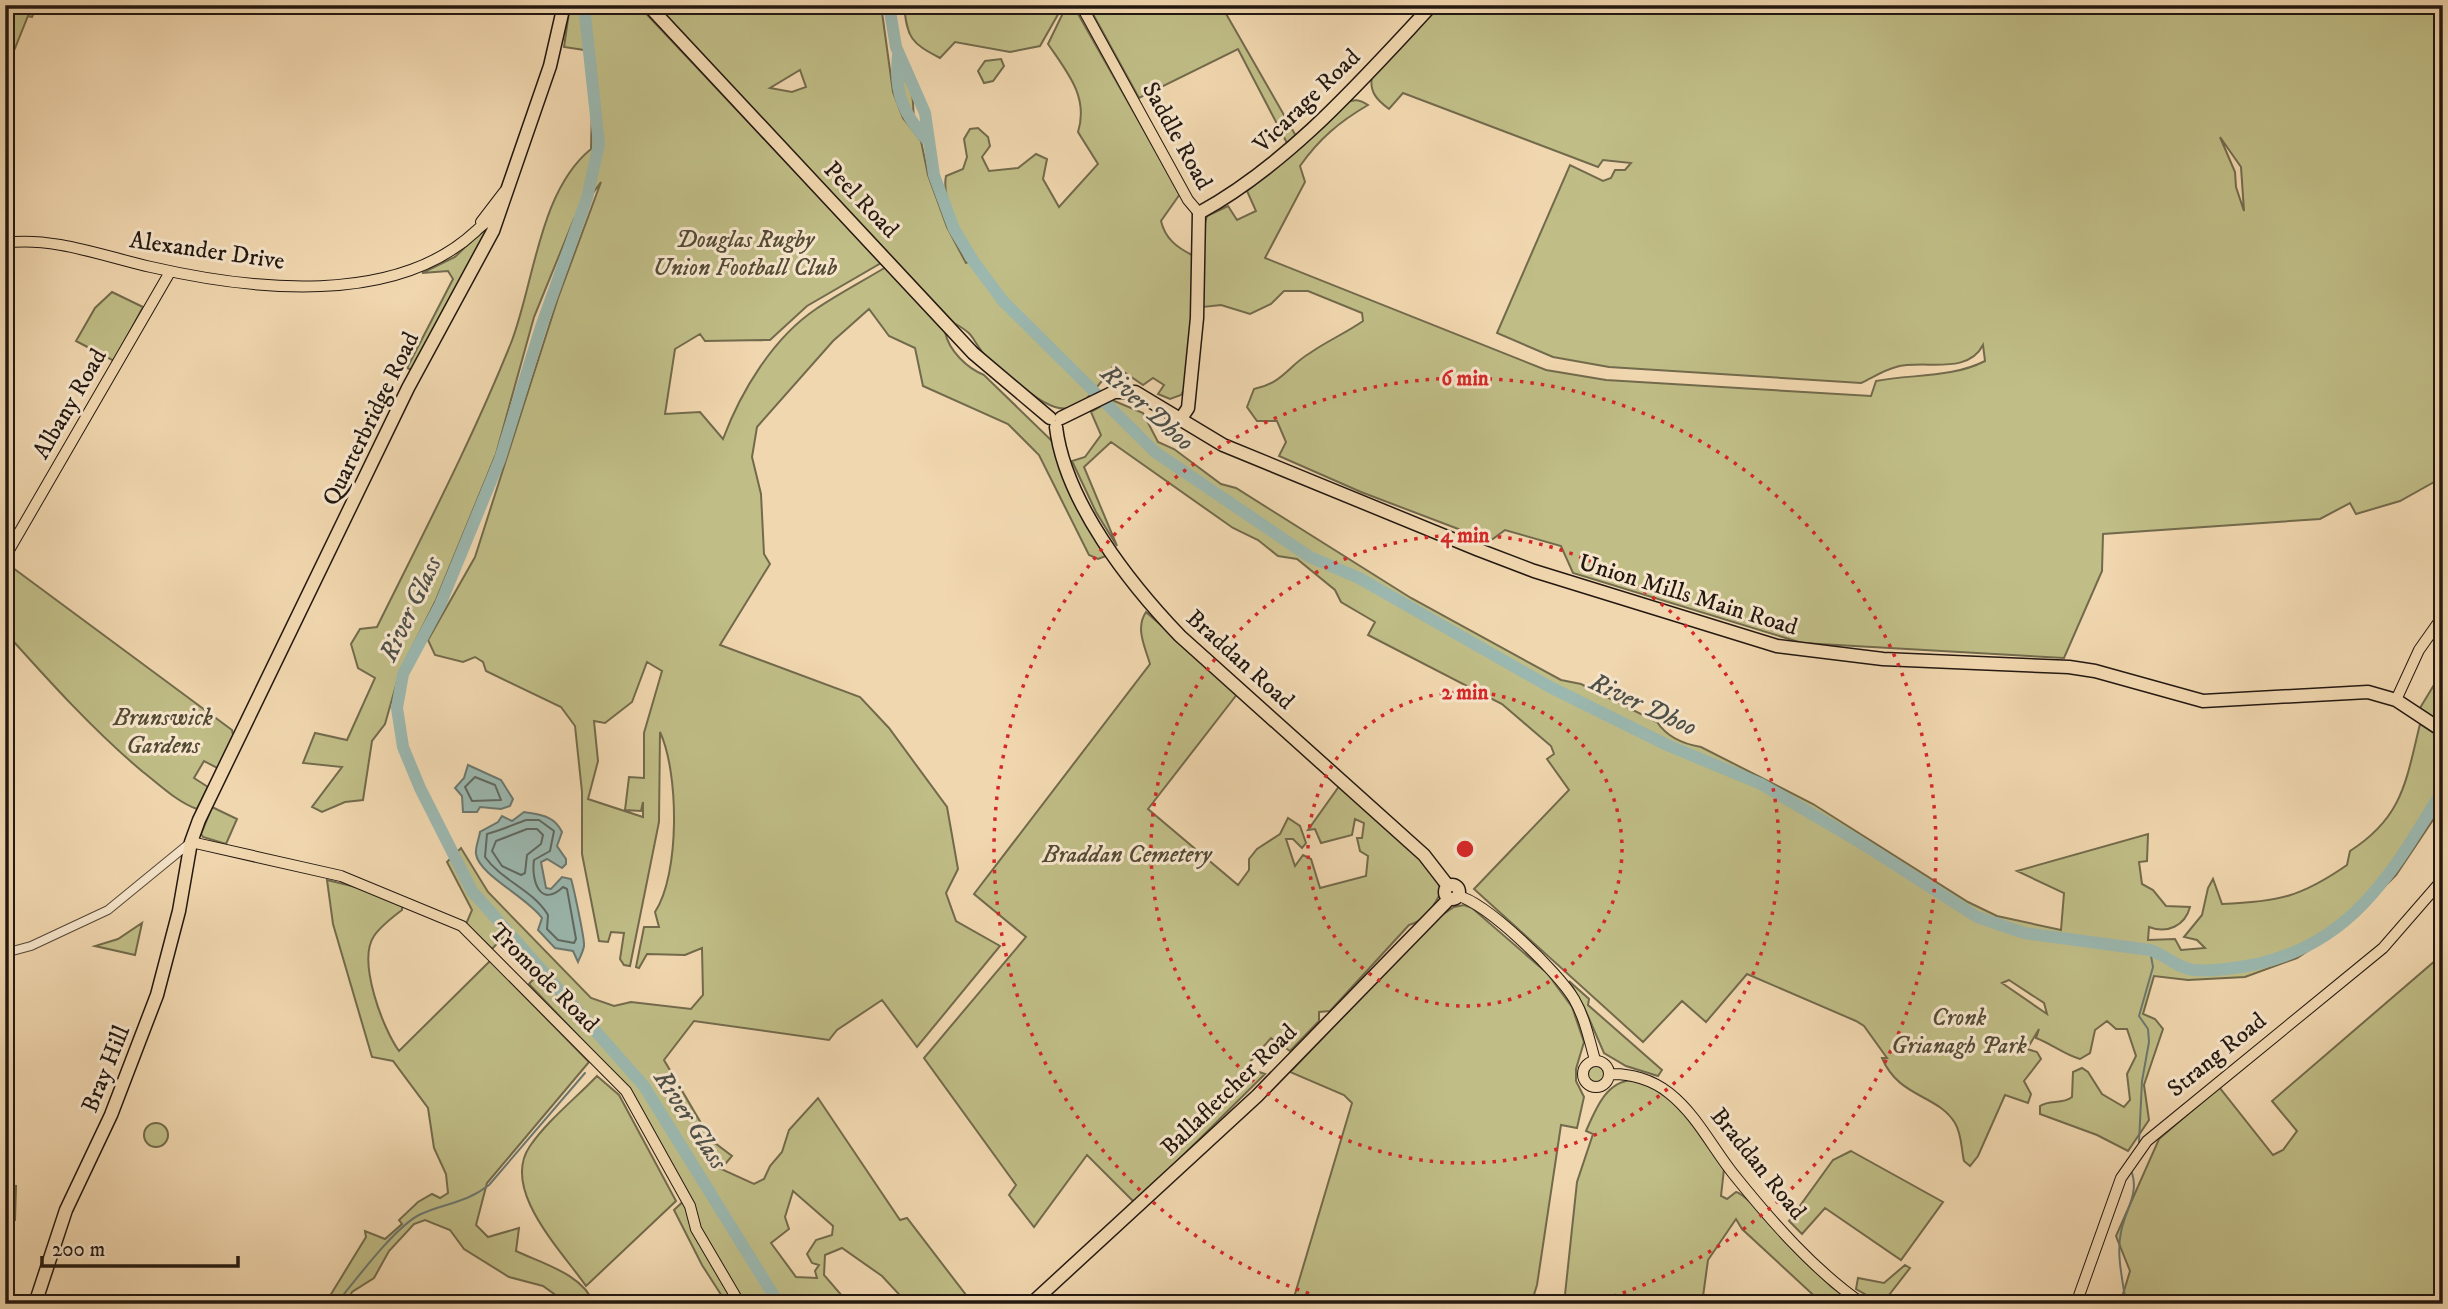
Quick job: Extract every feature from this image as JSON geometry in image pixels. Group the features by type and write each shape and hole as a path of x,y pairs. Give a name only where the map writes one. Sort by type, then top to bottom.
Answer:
{"highway":[{"name":"Quarterbridge Road","path":"191,842 397,410 488,240 510,185 558,40 564,5"},
{"name":"Peel Road","path":"648,5 973,353 1058,420"},
{"name":"Vicarage Road","path":"1199,214 1242,189 1298,142 1432,5"},
{"name":"Saddle Road","path":"1180,420 1188,408 1197,317 1199,214"},
{"name":"Union Mills Main Road","path":"1058,420 1114,392 1135,392 1209,439 1262,463 1490,554 1777,646 1883,659 2069,667 2203,701 2359,692 2396,700 2438,728"},
{"name":"Braddan Road","path":"1058,420 1073,482 1099,535 1146,601 1180,636 1415,846 1452,894"},
{"name":"Bray Hill","path":"35,1304 66,1210 111,1115 157,995 179,911 191,842"},
{"name":"Ballafletcher Road","path":"1031,1304 1257,1096 1452,894"}],"main road":[{"name":"Saddle Road","path":"1081,5 1188,201 1199,214"},
{"name":"Alexander Drive","path":"475,231 510,185"},
{"name":"Alexander Drive","path":"5,243 50,245 170,272 261,285 372,281 427,265 456,249 502,207"},
{"name":"Albany Road","path":"5,557 170,272"},
{"path":"2396,700 2419,650 2443,616"},
{"name":"Tromode Road","path":"191,842 341,876 462,926 626,1091 690,1206 696,1229 740,1304"},
{"name":"Strang Road","path":"2076,1304 2121,1178 2147,1141 2383,948 2443,878"},
{"name":"Braddan Road","path":"1452,894 1478,904 1561,980 1584,1021 1595,1060"},
{"path":"1595,1060 1604,1062 1609,1074 1607,1082 1600,1086 1587,1084 1583,1076 1584,1067 1595,1060"},
{"name":"Braddan Road","path":"1609,1074 1644,1080 1676,1099 1735,1176 1779,1226 1842,1289 1863,1304"}],"street":[{"path":"5,953 31,946 108,910 191,842"}],"green space":[{"path":"5,5 37,5 32,17 28,16 5,73"},
{"name":"Douglas Rugby Union Football Club","path":"570,5 638,5 881,263 807,306 770,340 705,341 700,334 675,349 665,414 700,412 723,439 749,384 772,350 786,335 816,309 886,267 945,332 950,346 960,358 984,375 1053,442 1071,489 1106,556 1098,559 1089,555 1039,455 1008,424 923,386 915,348 889,336 869,309 833,341 757,427 752,457 761,494 764,554 770,564 720,645 860,697 889,728 947,807 958,869 946,893 956,921 1000,946 917,1047 882,1000 837,1030 829,1040 694,1021 664,1060 711,1140 732,1156 721,1169 754,1184 764,1179 770,1166 782,1152 789,1130 818,1098 900,1220 907,1218 973,1304 908,1304 882,1276 842,1248 825,1255 824,1275 849,1304 727,1304 702,1265 674,1210 689,1196 629,1089 529,984 539,973 504,936 492,949 466,924 472,910 447,862 461,848 488,892 591,998 614,1006 631,1002 691,1009 703,995 702,948 685,955 647,954 639,968 636,967 644,927 659,927 655,912 669,874 673,849 671,772 660,732 659,822 630,966 624,965 620,959 624,933 611,932 608,942 599,941 582,854 582,792 575,726 561,707 486,671 483,662 475,657 463,662 435,655 428,640 475,557 558,298 601,182 574,219 534,317 496,454 436,600 400,671 385,724 372,741 363,800 345,802 322,812 312,807 342,767 303,763 315,733 347,740 375,678 358,668 351,644 360,629 377,627 447,486 511,343 549,213 574,167 591,149 593,64 584,50 564,47","holes":["647,662 662,671 644,733 644,778 629,777 625,810 641,811 643,802 643,817 588,799 598,761 594,721 605,723 632,702","793,1191 833,1226 832,1235 816,1240 807,1254 812,1263 819,1265 815,1271 817,1278 796,1277 771,1243 789,1229 785,1217"]},
{"path":"655,5 881,5 893,92 903,118 921,141 928,175 947,227 966,263 975,259 954,219 945,186 946,176 963,169 967,157 964,139 970,129 978,128 988,137 990,146 982,157 989,171 1018,168 1036,154 1047,159 1043,179 1059,207 1098,164 1078,132 1081,107 1074,85 1048,44 1063,13 1060,11 1040,46 1010,52 955,42 940,58 912,38 904,5 1073,5 1180,194 1161,221 1172,241 1192,255 1194,318 1185,388 1181,395 1170,399 1158,394 1164,385 1153,378 1143,385 1114,365 1082,402 1063,409 1051,406 996,366 969,333 954,323","holes":["800,70 806,87 792,92 770,88"]},
{"path":"1088,5 1221,5 1296,136 1288,145 1238,49 1139,98"},
{"path":"1438,5 2443,5 2443,477 2400,501 2356,514 2350,503 2320,519 2103,534 2102,571 2064,658 1802,643 1573,573 1561,546 1505,530 1490,541 1361,492 1279,456 1286,442 1277,421 1257,421 1247,407 1254,389 1272,383 1302,358 1363,321 1362,313 1308,291 1284,291 1271,304 1250,314 1221,305 1203,307 1202,233 1207,216 1228,206 1237,220 1256,211 1247,191 1345,103 1356,100 1368,105 1330,132 1300,166 1305,182 1265,258 1546,370 1606,380 1871,396 1876,381 1946,373 1985,361 1983,345 1976,355 1967,360 1944,365 1896,367 1861,383 1609,367 1553,357 1497,333 1570,165 1603,181 1611,178 1615,170 1625,170 1631,163 1603,160 1598,167 1403,93 1389,109 1375,95 1372,76","holes":["2220,137 2241,167 2244,211 2236,187 2235,172"]},
{"path":"1001,59 1004,66 993,81 984,83 978,71 985,61"},
{"path":"901,75 911,91 914,120 901,99"},
{"path":"485,228 488,230 414,371 407,368 453,279 448,271 422,273 455,257"},
{"path":"112,292 143,307 114,361 76,341 95,308"},
{"name":"Cronk Grianagh Park","path":"1112,400 1143,413 1158,442 1174,449 1221,484 1236,488 1411,598 1561,680 1581,684 1657,722 1676,739 1701,747 1813,804 1968,902 1997,916 2061,930 2064,893 2017,871 2148,834 2147,861 2139,862 2142,884 2153,890 2166,906 2190,907 2180,924 2174,927 2162,930 2149,927 2148,940 2175,939 2181,950 2205,948 2197,940 2184,937 2202,915 2208,888 2213,879 2222,904 2259,902 2302,891 2347,865 2350,851 2381,825 2400,796 2420,724 2443,739 2443,805 2396,875 2345,926 2297,958 2245,977 2188,980 2154,976 2143,1014 2155,1019 2163,1029 2144,1085 2149,1120 2128,1151 2097,1135 2040,1114 2040,1106 2072,1097 2073,1072 2082,1068 2088,1072 2102,1094 2124,1107 2130,1100 2127,1074 2136,1056 2127,1029 2116,1029 2107,1021 2095,1030 2090,1053 2080,1059 2036,1038 2039,1029 2027,1049 2037,1052 2041,1059 2024,1081 2031,1094 2028,1103 2005,1095 1978,1156 1970,1166 1964,1161 1955,1123 1938,1106 1898,1081 1882,1058 1887,1058 1864,1026 1747,974 1706,1022 1682,1001 1643,1042 1474,889 1569,790 1547,759 1554,754 1551,746 1502,704 1368,635 1375,622 1341,602 1335,590 1297,559 1278,556 1258,540 1233,528 1111,442 1084,467 1117,546 1096,512 1072,461 1085,457 1101,435 1091,412","holes":["2009,980 2044,1003 2047,1014 2002,983"]},
{"name":"Brunswick Gardens","path":"9,565 232,730 234,739 219,769 204,761 194,778 208,787 197,809 169,793 125,756 72,705 5,632 5,569"},
{"name":"Braddan Cemetery","path":"1146,612 1238,693 1148,809 1238,885 1249,870 1249,859 1257,849 1280,834 1288,818 1300,826 1306,843 1302,848 1293,839 1286,839 1295,866 1303,855 1311,859 1320,888 1366,876 1368,856 1360,851 1357,838 1362,838 1364,823 1355,819 1352,835 1321,843 1315,829 1308,830 1340,785 1412,849 1425,863 1441,891 1428,912 1409,925 1330,1011 1319,1012 1319,1021 1290,1051 1271,1038 1248,1064 1250,1069 1265,1074 1135,1203 1087,1155 1034,1227 1009,1195 1016,1185 924,1058 1026,937 974,894 1150,664 1141,631"},
{"path":"2443,670 2443,724 2420,708"},
{"path":"212,807 237,819 226,844 201,834"},
{"path":"327,880 368,890 402,905 402,910 374,936 368,961 374,995 399,1051 490,961 589,1062 487,1183 476,1225 488,1237 519,1228 516,1251 572,1277 589,1294 594,1304 568,1304 543,1286 509,1277 464,1249 450,1230 425,1220 414,1224 389,1251 374,1278 352,1292 346,1304 325,1304 366,1237 365,1231 385,1239 402,1224 399,1220 418,1202 432,1194 440,1198 448,1193 446,1174 434,1148 428,1108 393,1061 372,1057 333,924"},
{"path":"1464,905 1472,908 1547,973 1572,1007 1584,1042 1576,1069 1576,1081 1584,1097 1577,1128 1561,1125 1537,1285 1531,1304 1292,1304 1352,1103 1344,1095 1290,1072 1436,919 1454,907"},
{"path":"142,923 135,955 95,946 118,939"},
{"path":"2443,954 2443,1304 2120,1304 2130,1271 2116,1236 2159,1139 2219,1087 2273,1155 2283,1150 2297,1131 2272,1101"},
{"path":"1569,981 1589,999 1588,1005 1662,1070 1658,1076 1626,1066 1604,1053 1584,1007"},
{"path":"1592,1065 1600,1065 1605,1074 1603,1081 1592,1083 1587,1078 1587,1070"},
{"path":"597,1076 619,1095 676,1201 586,1286 537,1219 523,1181 523,1163 537,1136"},
{"path":"1632,1080 1661,1092 1697,1127 1724,1169 1721,1196 1727,1199 1736,1192 1743,1196 1824,1280 1855,1304 1823,1304 1742,1229 1736,1219 1708,1260 1702,1304 1564,1304 1577,1182 1593,1134 1586,1131 1598,1105 1609,1091"},
{"path":"156,1123 165,1126 168,1135 165,1144 156,1147 147,1144 144,1135 147,1126"},
{"path":"1851,1151 1943,1202 1901,1260 1825,1208 1802,1234 1789,1221 1833,1160"},
{"path":"5,1185 16,1186 15,1220 5,1219"},
{"path":"1905,1265 1910,1268 1882,1304 1856,1289 1858,1278 1884,1283"}],"water":[{"path":"468,765 501,780 513,799 510,806 501,809 480,807 477,812 463,812 462,796 455,788 464,778"},
{"path":"524,812 551,819 562,832 557,846 566,859 566,864 562,868 547,859 541,862 546,888 551,889 562,877 571,879 584,942 578,962 573,951 555,948 538,930 542,918 485,870 476,854 480,832 498,822 502,816 512,821"}],"waterway":[{"name":"River Glass","path":"584,5 599,144 587,198 541,327 500,459 440,605 403,674 397,708 403,747 420,788 472,891 644,1086 779,1304"},
{"name":"River Dhoo","path":"889,5 896,47 925,113 934,175 954,229 1003,301 1155,452 1310,557 1359,578 1550,687 1667,745 1761,784 1858,841 1977,917 2024,933 2150,950 2193,970 2217,970 2257,964 2291,953 2321,939 2346,920 2388,874 2443,790"},
{"name":"River Dhoo","path":"898,56 897,81 902,102 927,140"},
{"path":"2139,1142 2142,1081 2149,1042 2148,1029 2139,1016 2153,967 2150,950"},
{"path":"336,1304 375,1256 409,1222 428,1211 463,1200 489,1185 585,1073"},
{"path":"2126,1304 2119,1250 2123,1224 2133,1195 2132,1173"}]}
